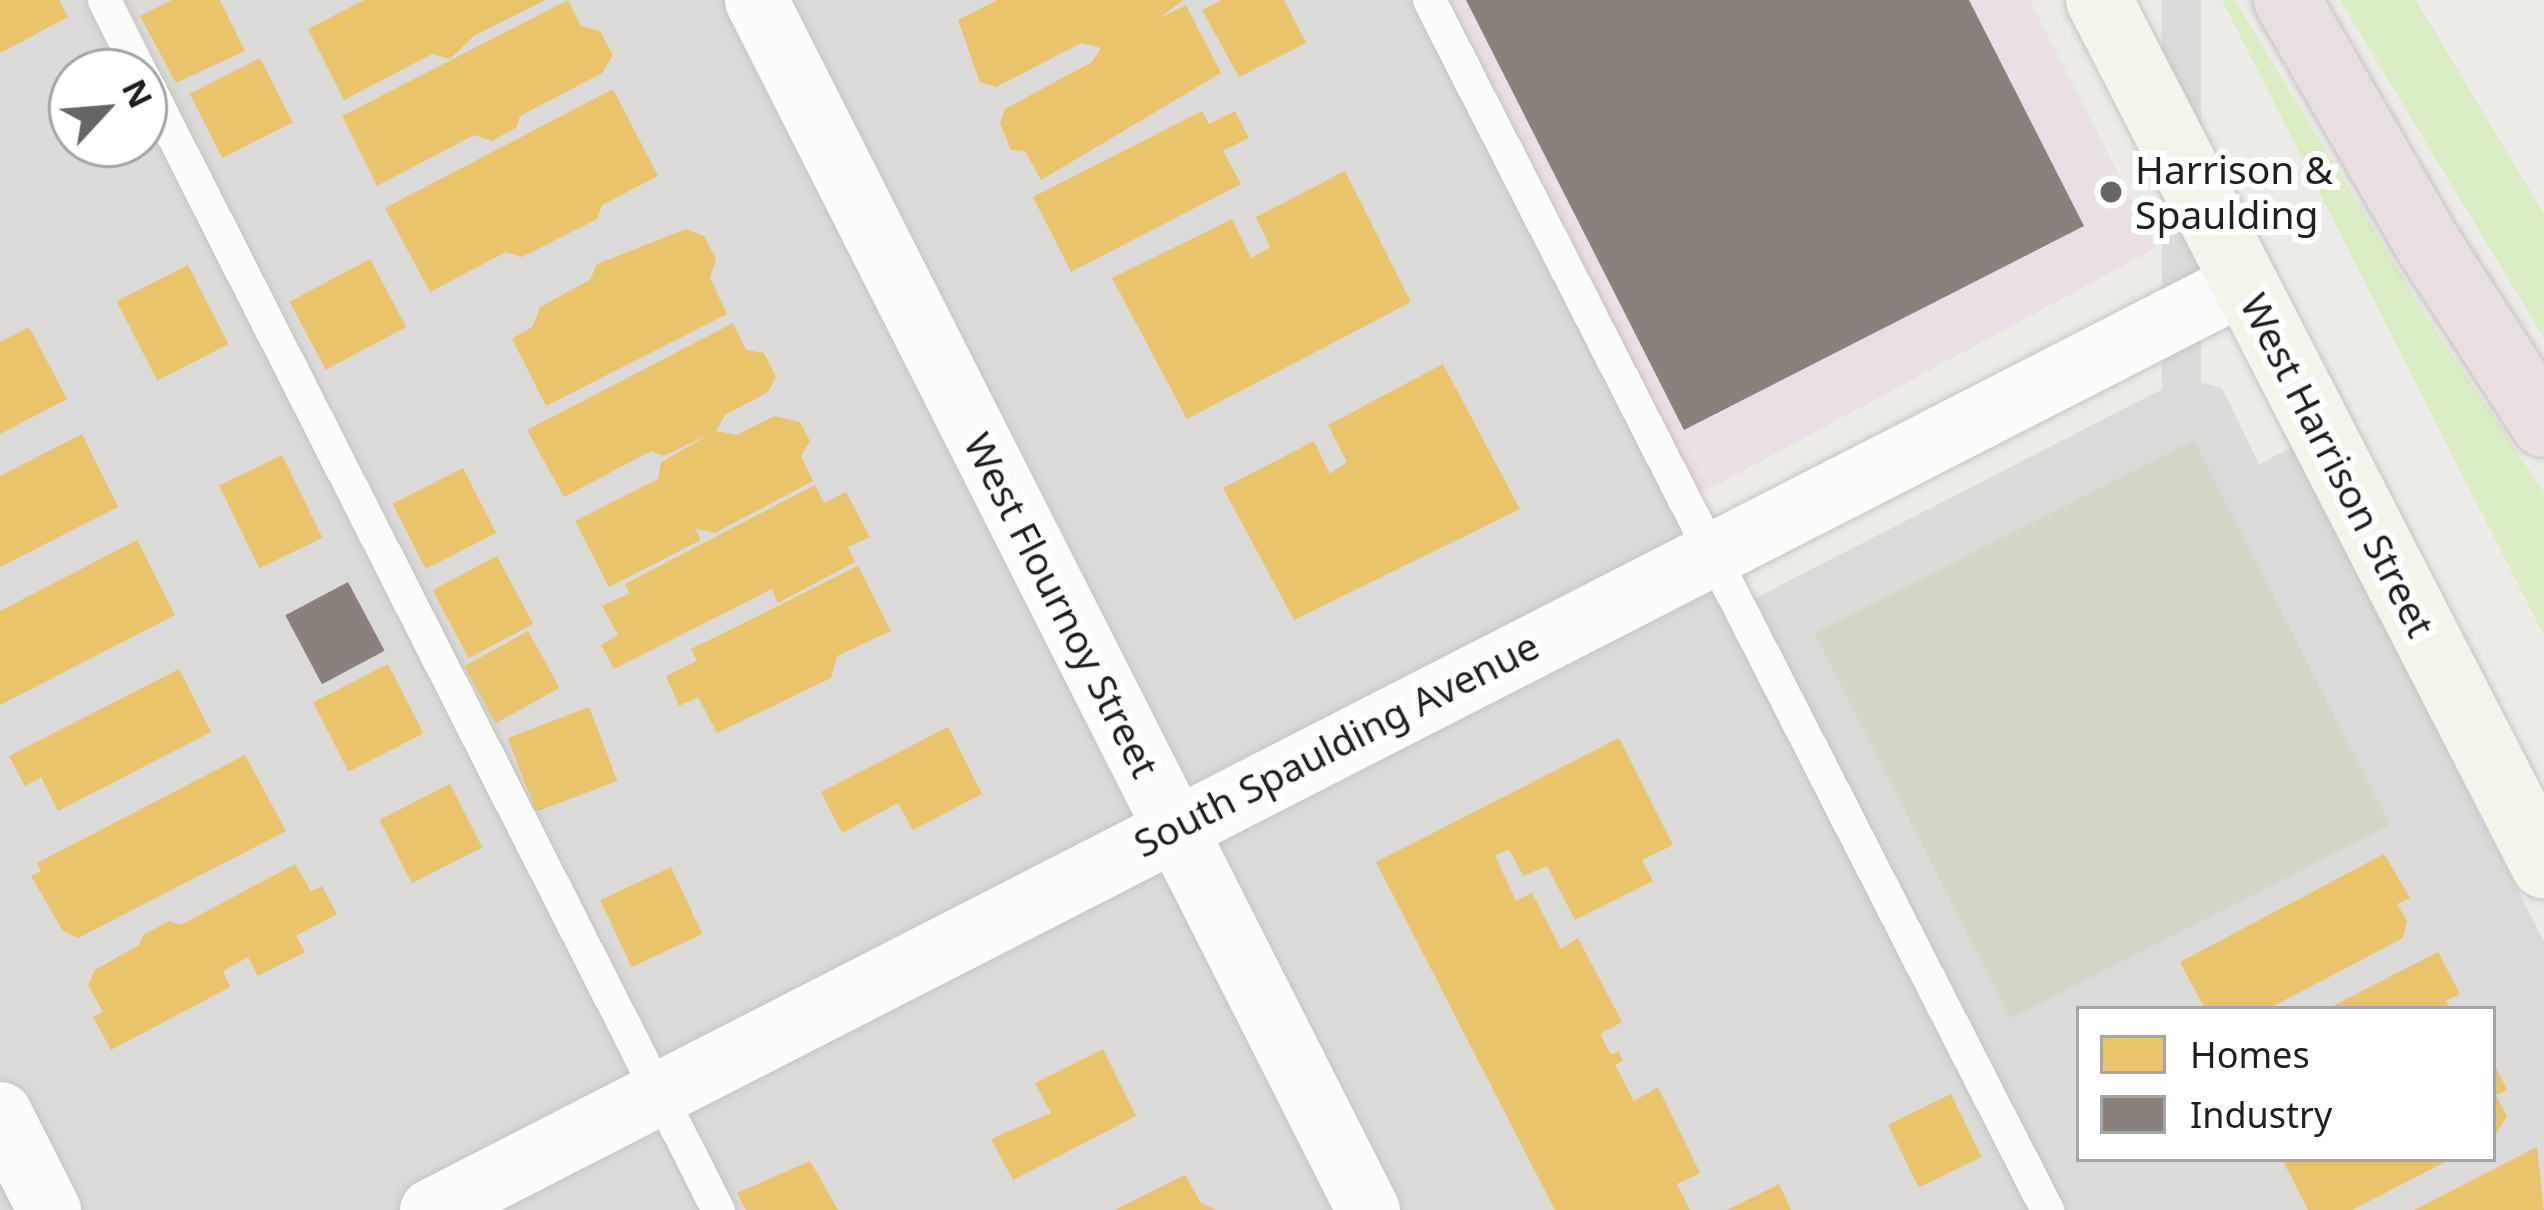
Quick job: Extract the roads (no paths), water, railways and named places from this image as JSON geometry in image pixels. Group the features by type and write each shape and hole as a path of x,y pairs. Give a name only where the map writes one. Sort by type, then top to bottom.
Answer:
{"highway":[{"path":"2287,0 2428,244 2544,424"}],"street":[{"name":"West Flournoy Street","path":"756,0 1368,1210"},
{"name":"West Harrison Street","path":"2099,0 2544,865"},
{"name":"South Spaulding Avenue","path":"430,1210 2243,282"},
{"path":"0,1113 49,1210"}],"lane":[{"path":"104,0 128,48"},
{"path":"1429,0 2047,1210"},
{"path":"168,127 718,1210"}],"place":[{"name":"Harrison & Spaulding","path":"2111,192"}]}
